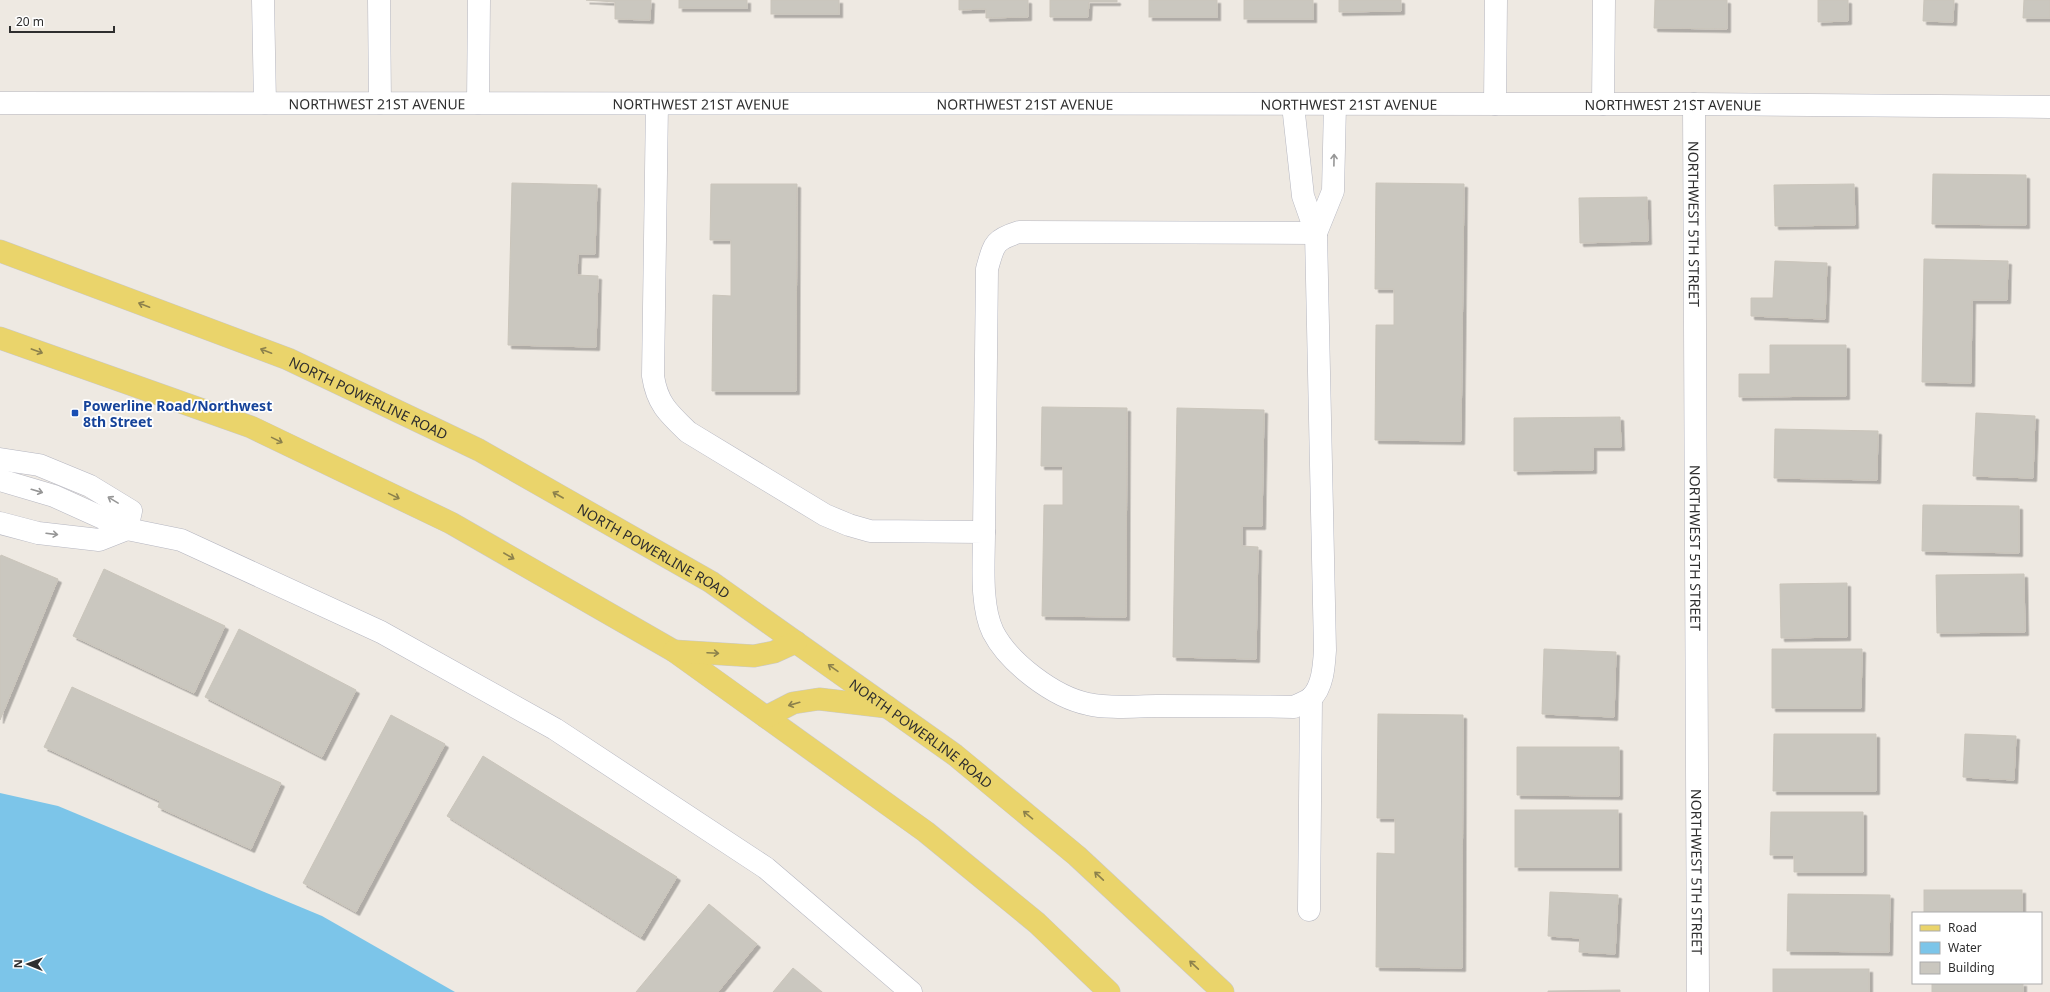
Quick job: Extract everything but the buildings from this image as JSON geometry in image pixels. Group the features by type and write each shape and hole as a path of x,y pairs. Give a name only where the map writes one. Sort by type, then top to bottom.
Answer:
{"main road":[{"name":"NORTH POWERLINE ROAD","path":"0,252 288,359 479,450 711,582 955,755 1077,856 1222,992"},
{"path":"0,265 22,259"},
{"path":"0,338 251,427 451,523 674,651 926,832 1037,923 1109,992"},
{"path":"674,651 754,656 774,652 796,642"},
{"path":"766,717 793,704 819,699 888,707"}],"street":[{"path":"263,0 264,103"},
{"path":"379,0 380,103"},
{"path":"478,103 479,0"},
{"path":"1495,104 1496,0"},
{"path":"1603,104 1604,0"},
{"name":"NORTHWEST 21ST AVENUE","path":"0,103 1335,105 1694,104 2050,107"},
{"path":"657,104 653,376 655,392 664,409 688,432 825,515 849,525 870,531 984,532"},
{"path":"1293,104 1303,196 1316,233 1325,650 1322,674 1318,688 1311,698 1294,706 1088,704 1068,698 1044,684 1023,667 1003,646 993,631 984,591 987,269 994,245 1004,236 1019,232 1316,233"},
{"name":"NORTHWEST 5TH STREET","path":"1694,104 1698,992"},
{"path":"1316,233 1333,191 1335,105"},
{"path":"0,459 39,465 90,486 131,511 127,529"},
{"path":"0,480 54,496 127,529 181,540 381,632 555,729 766,868 911,992"},
{"path":"0,522 38,532 99,540 127,529"},
{"path":"1309,910 1311,698"}],"water":[{"path":"0,793 58,806 322,916 455,992 0,992"}],"place":[{"name":"Powerline Road/Northwest 8th Street","path":"75,413"}]}
